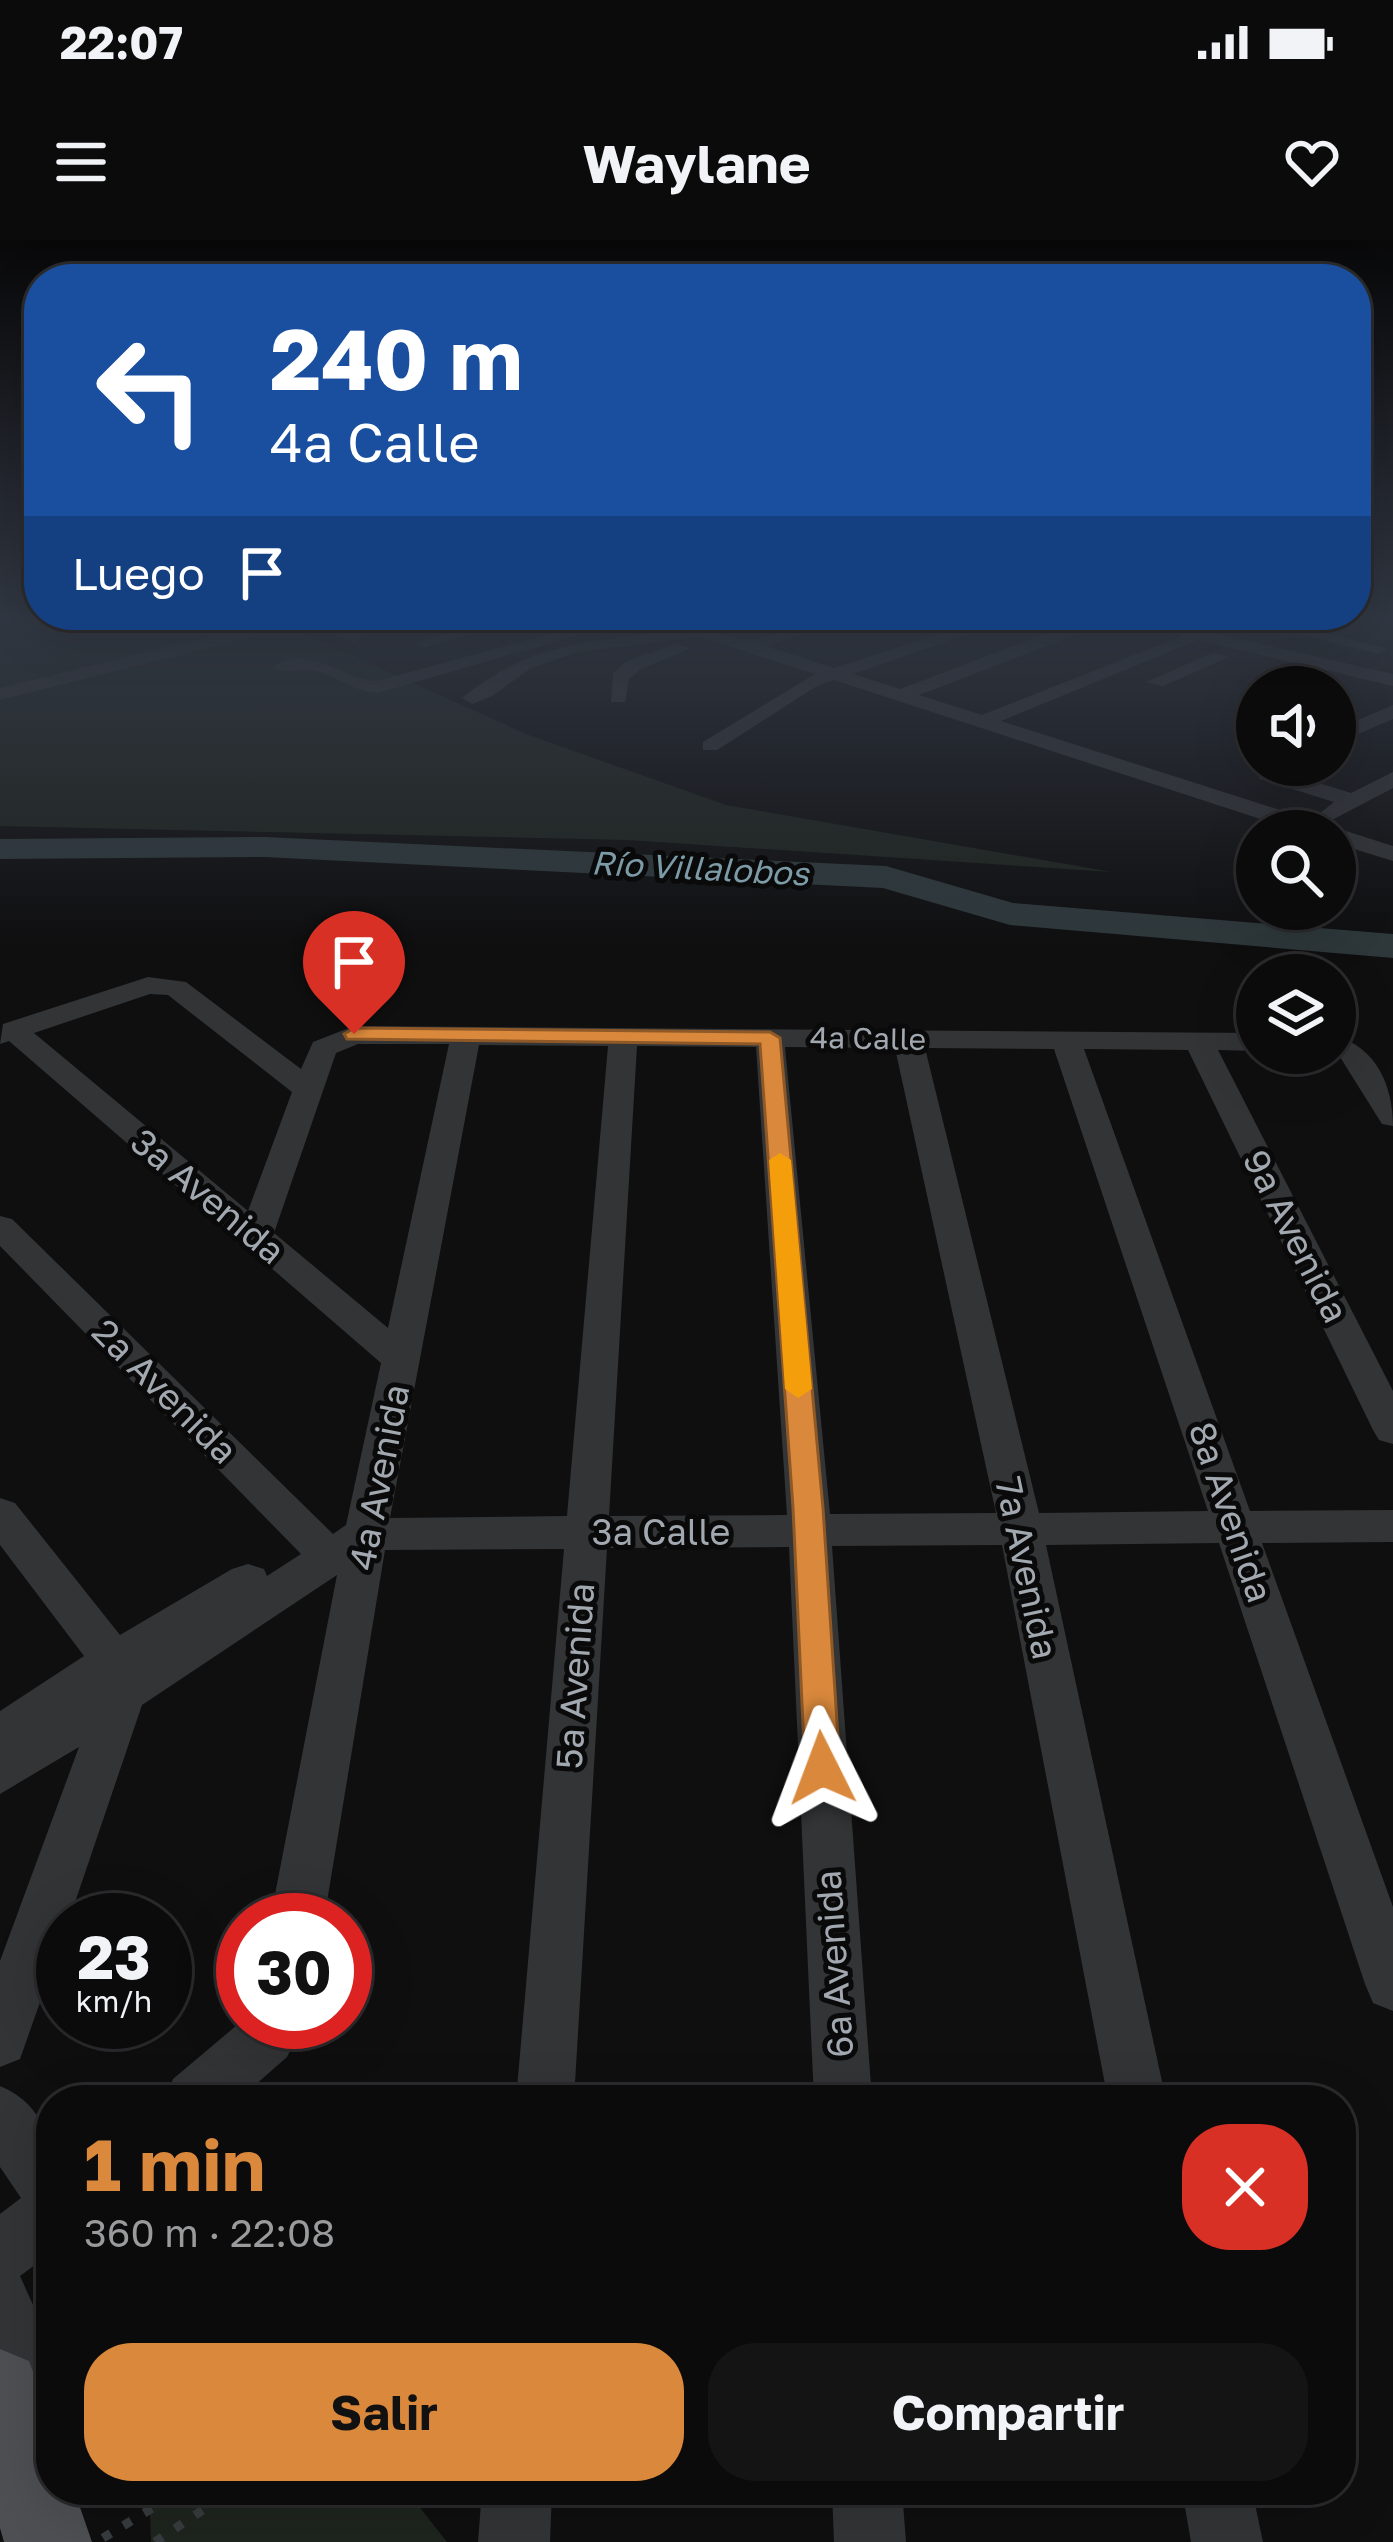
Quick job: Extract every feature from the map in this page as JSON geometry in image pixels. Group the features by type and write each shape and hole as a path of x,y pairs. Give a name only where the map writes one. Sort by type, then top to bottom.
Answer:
{"main road":[{"path":"0,2390 36,2502"}],"street":[{"path":"710,746 737,727"},
{"path":"1000,727 1256,810"},
{"path":"1022,734 1040,727"},
{"path":"1341,810 1393,779"},
{"path":"1301,786 1353,801"},
{"path":"1356,843 1393,854"},
{"path":"7,1033 148,985 164,984 176,988 308,1089 256,1237"},
{"name":"3a Avenida","path":"7,1033 403,1361"},
{"name":"4a Calle","path":"308,1089 323,1048 354,1034 1236,1042"},
{"name":"4a Avenida","path":"302,1893 368,1523 466,1035"},
{"name":"5a Avenida","path":"546,2085 623,1037"},
{"name":"6a Avenida","path":"770,1038 808,1520 842,2085"},
{"name":"7a Avenida","path":"908,1039 1017,1518 1134,2085"},
{"name":"8a Avenida","path":"1066,1041 1393,1984"},
{"name":"9a Avenida","path":"1199,1042 1393,1430"},
{"path":"1356,1057 1393,1117"},
{"name":"2a Avenida","path":"0,1226 321,1551"},
{"name":"3a Calle","path":"368,1523 1233,1516 1393,1504"},
{"path":"0,1514 118,1677"},
{"name":"3a Calle","path":"1233,1516 1393,1526"},
{"path":"0,1737 118,1677 368,1523"},
{"path":"0,1772 118,1677"},
{"path":"0,2039 118,1677"},
{"path":"211,2085 253,2049"},
{"path":"0,2116 36,2167"},
{"path":"0,2253 36,2225"},
{"path":"0,2300 34,2399 36,2437"},
{"path":"514,2542 517,2505"},
{"path":"868,2505 870,2542"},
{"path":"1220,2505 1227,2542"}],"path":[{"path":"97,2542 157,2505"},
{"path":"155,2542 210,2505"}],"shaded area":[{"path":"0,727 511,727 726,805 1112,872 628,840 0,826"},
{"path":"150,2505 418,2505 447,2542 151,2542"}],"waterway":[{"name":"Río Villalobos","path":"0,849 265,847 886,877 1010,914 1393,946"}],"slow traffic":[{"path":"780,1160 798,1389"}],"route":[{"path":"354,1034 770,1038 808,1508 822,1768"}]}
